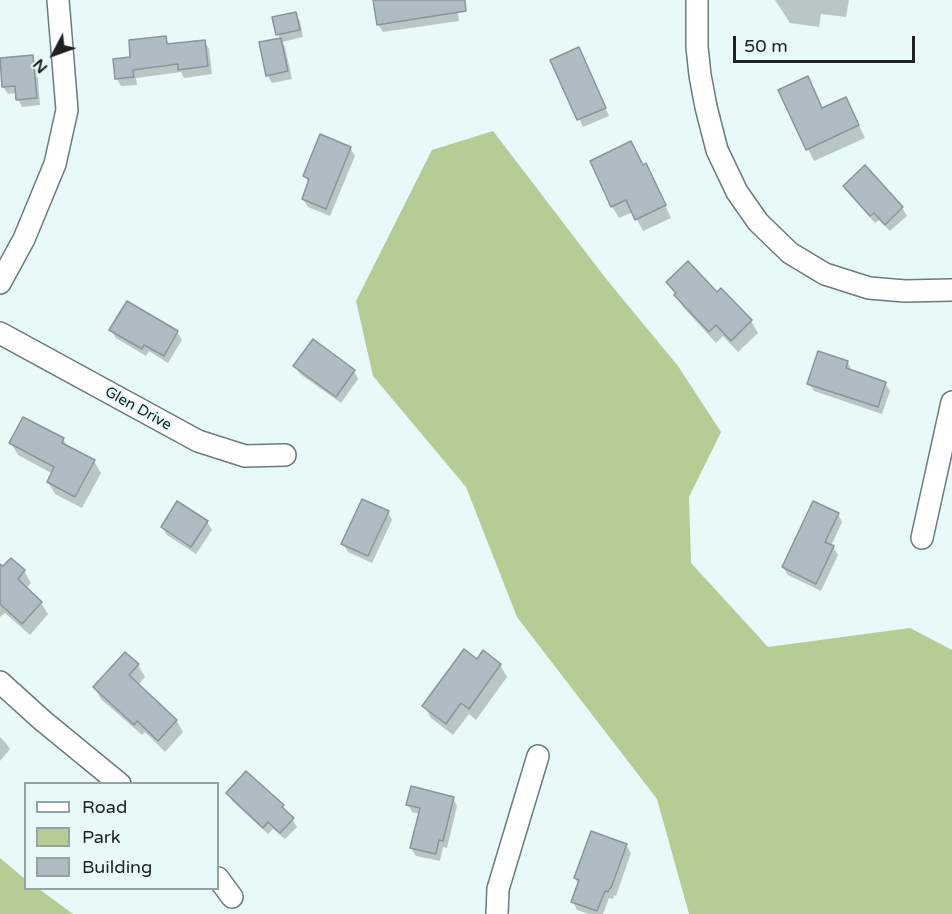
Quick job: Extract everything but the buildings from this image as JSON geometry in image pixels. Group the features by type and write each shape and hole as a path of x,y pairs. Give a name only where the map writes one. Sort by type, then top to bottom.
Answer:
{"street":[{"path":"0,283 24,239 55,164 67,110 58,0"},
{"path":"697,0 697,47 700,75 717,150 737,192 758,222 790,253 825,274 869,288 905,291 952,290"},
{"name":"Glen Drive","path":"0,333 198,441 245,456 285,455"},
{"path":"922,538 952,402"},
{"path":"0,682 42,720 119,782"},
{"path":"497,914 498,889 538,756"},
{"path":"219,879 232,897"}],"green space":[{"path":"493,131 607,280 678,366 721,432 689,497 691,563 768,647 910,628 952,650 952,914 689,914 657,799 517,617 466,487 373,376 356,301 432,150"},
{"path":"0,858 24,878 24,890 40,890 73,914 0,914"}]}
